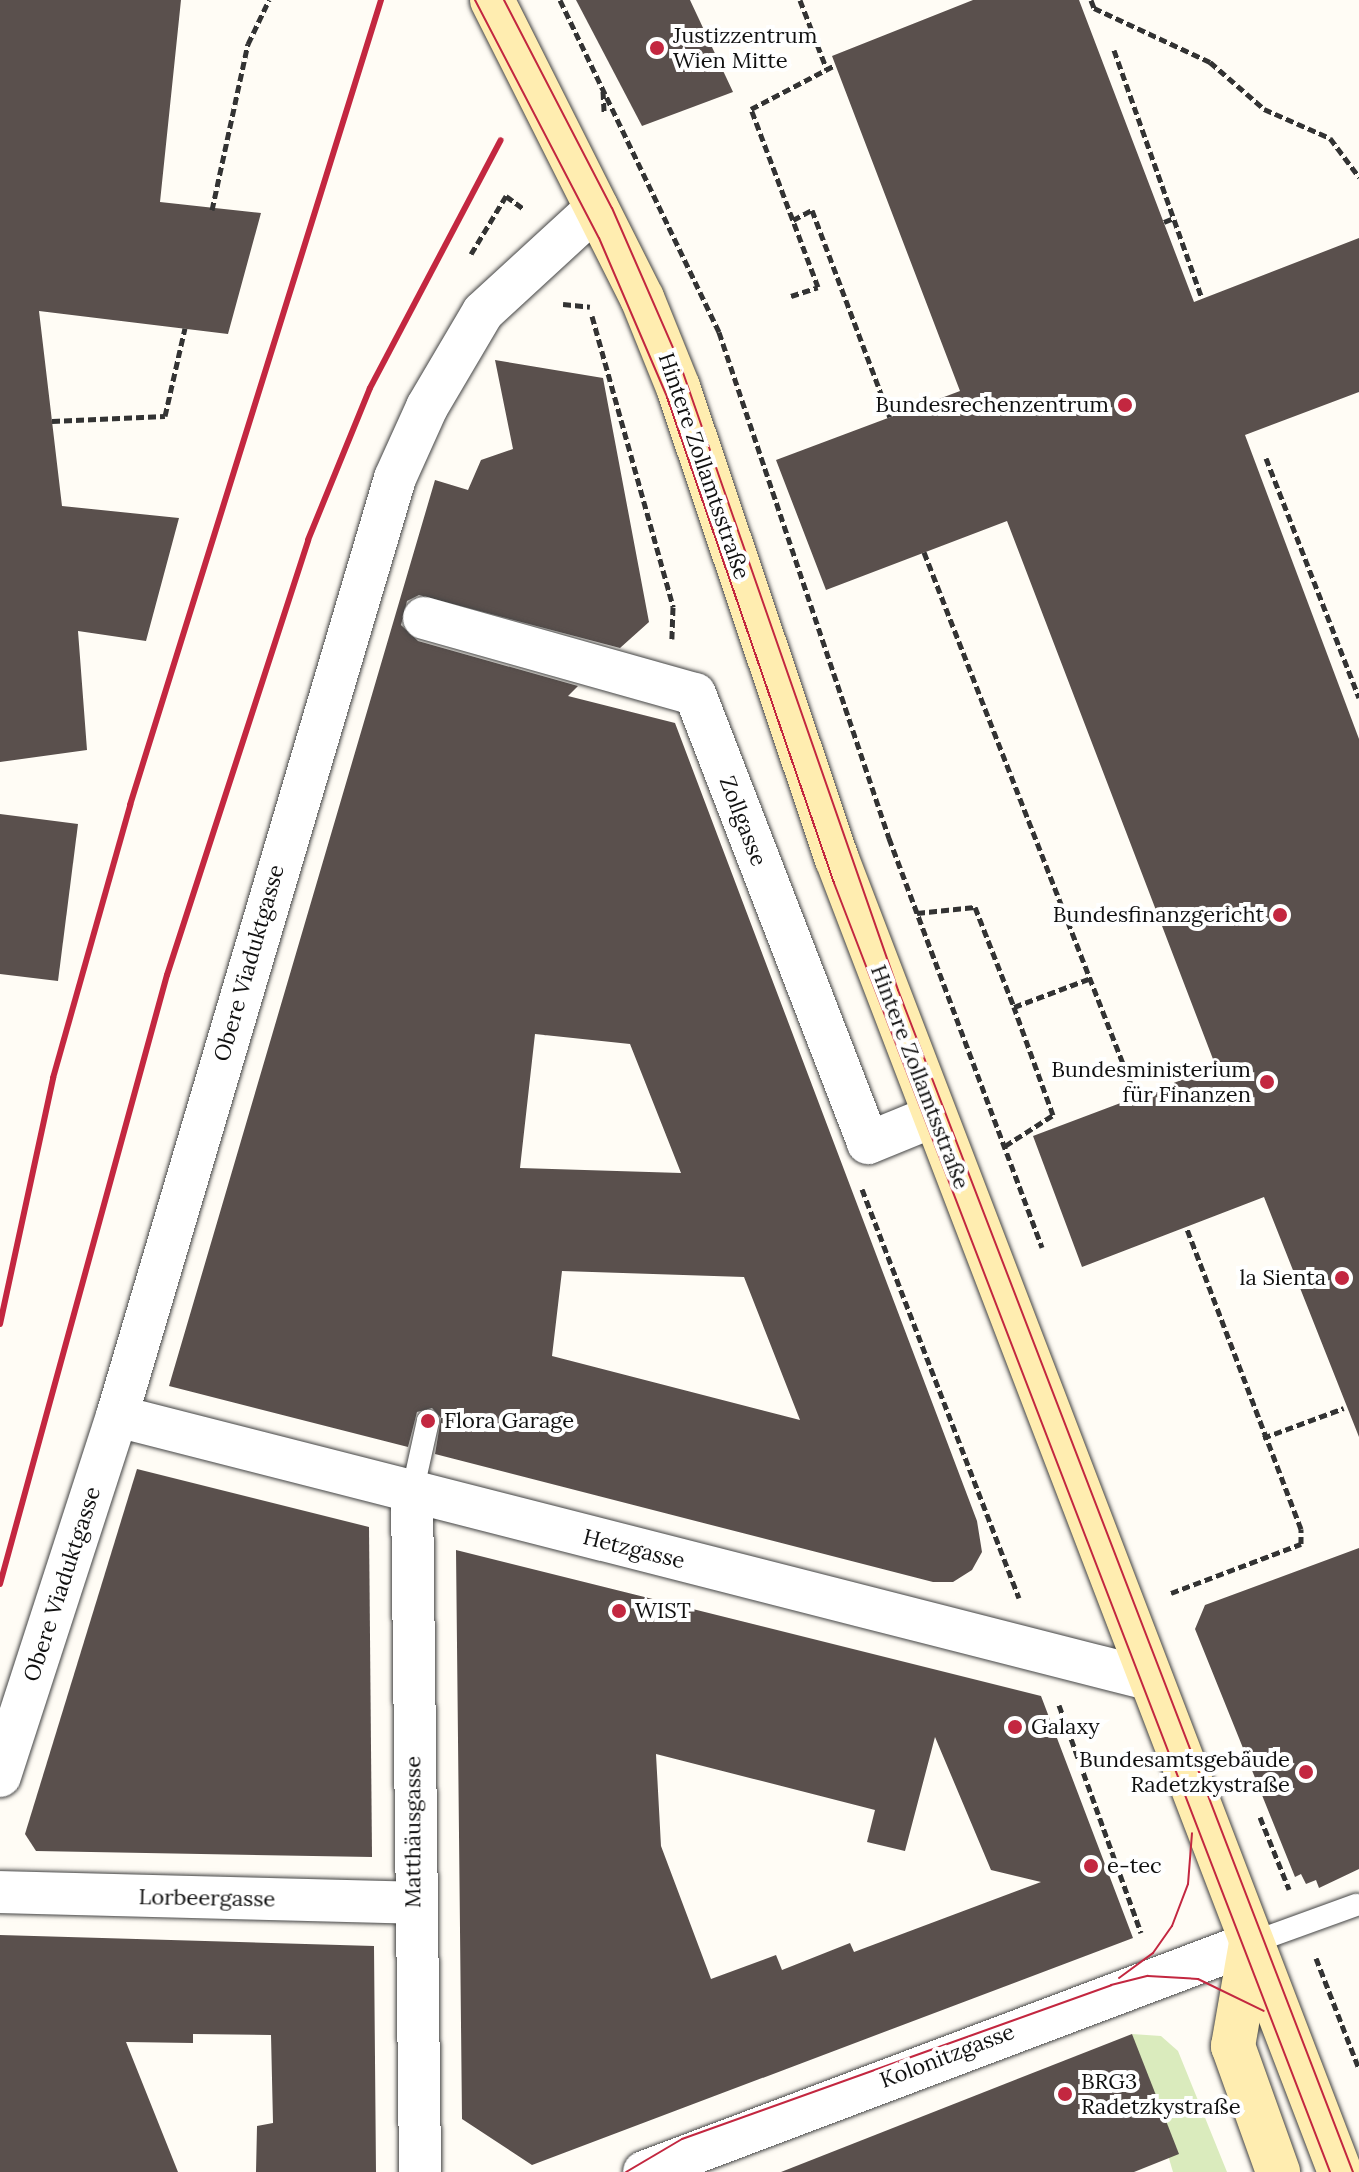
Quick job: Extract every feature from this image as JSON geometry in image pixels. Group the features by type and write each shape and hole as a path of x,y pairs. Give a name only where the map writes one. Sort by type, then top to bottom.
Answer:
{"street":[{"name":"Hintere Zollamtsstraße","path":"492,0 597,207 678,387 837,859 1340,2172"},
{"name":"Obere Viaduktgasse","path":"0,1776 117,1416 395,478 427,407 483,312 597,207"},
{"name":"Zollgasse","path":"424,618 695,694 868,1143 934,1116"},
{"name":"Hetzgasse","path":"117,1416 1152,1680"},
{"name":"Matthäusgasse","path":"412,1493 413,1903 420,2172"},
{"name":"Lorbeergasse","path":"0,1892 413,1903"},
{"name":"Kolonitzgasse","path":"644,2172 1158,1975 1251,1943"},
{"path":"1251,1943 1233,2046 1278,2172"}],"lane":[{"path":"412,1493 428,1421"},
{"path":"1251,1943 1356,1905"}],"path":[{"path":"212,210 248,44 269,0"},
{"path":"560,0 719,332 917,913 1049,1264"},
{"path":"800,0 827,70"},
{"path":"1091,0 1094,8 1210,62 1264,109 1330,138 1359,177"},
{"path":"1114,50 1202,298"},
{"path":"791,296 818,287 751,109 835,65"},
{"path":"466,262 506,196 527,211"},
{"path":"793,220 812,210 890,417"},
{"path":"1164,222 1174,218"},
{"path":"52,421 165,416 185,328"},
{"path":"598,333 673,607 670,687"},
{"path":"1266,458 1359,698"},
{"path":"924,552 1136,1097"},
{"path":"917,913 975,907 1014,1007 1053,1115 1005,1146"},
{"path":"1014,1007 1091,978"},
{"path":"858,1177 1158,1975"},
{"path":"1171,1593 1301,1544 1301,1529 1263,1438 1186,1227"},
{"path":"1263,1438 1344,1408"},
{"path":"1166,1579 1177,1607"},
{"path":"1258,1810 1359,2069"}],"green space":[{"path":"1132,2034 1161,2036 1178,2051 1227,2172 1173,2172"}],"building":[{"path":"0,0 181,0 160,202 261,213 228,334 39,311 62,506 179,518 146,641 78,631 87,750 0,762"},
{"name":"Justizzentrum Wien Mitte","path":"576,0 690,0 733,92 642,126"},
{"name":"Bundesrechenzentrum","path":"973,0 1079,0 1194,302 1359,238 1359,392 1245,435 1359,739 1359,1437 1264,1197 1082,1267 1033,1136 1216,1067 1007,521 826,590 776,460 960,391 832,56"},
{"path":"495,360 603,378 649,622 620,648 419,595 407,601 401,625 418,641 578,686 568,696 675,723 977,1521 982,1552 972,1570 953,1582 933,1582 435,1454 441,1418 432,1408 417,1412 408,1447 169,1386 435,480 468,490 481,460 513,449","holes":["535,1034 630,1044 681,1173 520,1168","562,1271 744,1277 800,1420 552,1356"]},
{"path":"0,814 78,824 58,981 0,974"},
{"path":"137,1469 369,1527 372,1857 36,1851 25,1834"},
{"name":"Bundesamtsgebäude Radetzkystraße","path":"1359,1548 1359,1869 1319,1888 1316,1880 1306,1884 1301,1874 1295,1877 1195,1629 1205,1605"},
{"path":"456,1550 1041,1696 1133,1938 532,2165 462,2119","holes":["935,1737 991,1870 1041,1882 854,1952 850,1943 782,1970 776,1955 711,1979 661,1846 656,1754 875,1810 867,1842 905,1851"]},
{"path":"0,1935 374,1946 376,2172 256,2172 257,2126 273,2123 271,2035 193,2034 193,2043 126,2042 178,2172 0,2172"},
{"name":"BRG3 Radetzkystraße","path":"1132,2034 1179,2154 1134,2172 781,2172"}],"tram line":[{"path":"475,0 599,238 667,397 834,883 1330,2172"},
{"path":"504,0 612,208 680,364 898,990 1353,2172"},
{"path":"1119,1978 1153,1953 1172,1926 1188,1884 1192,1833"},
{"path":"626,2172 682,2139 1111,1985 1148,1976 1198,1979 1264,2011"}],"railway":[{"path":"0,1324 53,1078 130,805 381,0"},
{"path":"0,1584 167,975 308,540 370,388 501,140"}],"place":[{"name":"Justizzentrum Wien Mitte","path":"657,48"},
{"name":"Bundesrechenzentrum","path":"1125,405"},
{"name":"Bundesfinanzgericht","path":"1280,915"},
{"name":"Bundesministerium für Finanzen","path":"1267,1082"},
{"name":"la Sienta","path":"1342,1278"},
{"name":"Flora Garage","path":"428,1421"},
{"name":"WIST","path":"619,1611"},
{"name":"Galaxy","path":"1015,1727"},
{"name":"Bundesamtsgebäude Radetzkystraße","path":"1306,1772"},
{"name":"e-tec","path":"1091,1866"},
{"name":"BRG3 Radetzkystraße","path":"1065,2094"}]}
